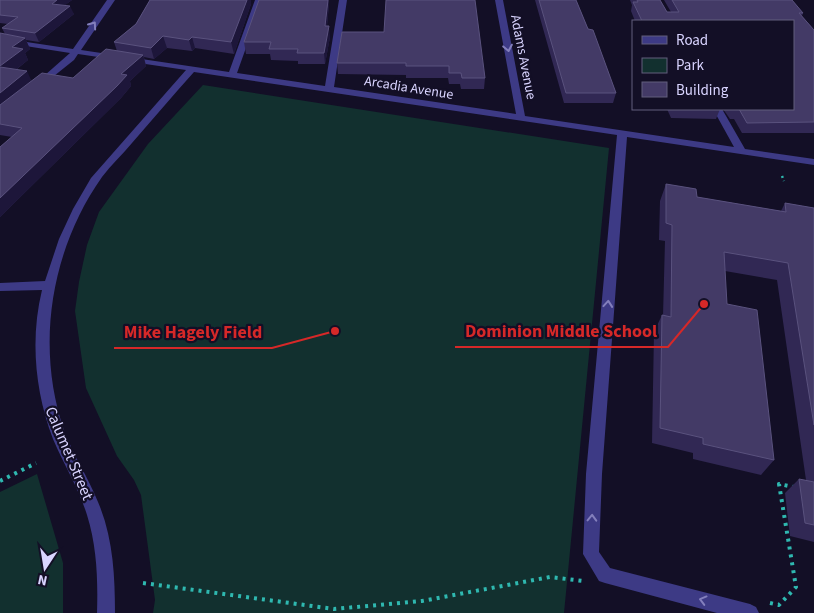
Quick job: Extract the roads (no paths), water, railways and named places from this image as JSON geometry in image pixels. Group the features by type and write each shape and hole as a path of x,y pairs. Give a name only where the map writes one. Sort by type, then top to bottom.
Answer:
{"street":[{"path":"30,93 67,62 111,0"},
{"path":"232,75 258,0"},
{"path":"329,89 343,0"},
{"name":"Adams Avenue","path":"499,0 521,118"},
{"name":"Arcadia Avenue","path":"0,40 814,162"},
{"name":"Calumet Street","path":"106,613 106,581 101,535 91,503 59,436 48,405 42,372 40,343 49,285 63,238 96,179 192,69"},
{"path":"719,110 741,151"},
{"path":"622,133 594,474 591,554 605,575 750,613"},
{"path":"0,287 49,285"}],"place":[{"name":"Dominion Middle School","path":"704,304"},
{"name":"Mike Hagely Field","path":"335,331"}]}
